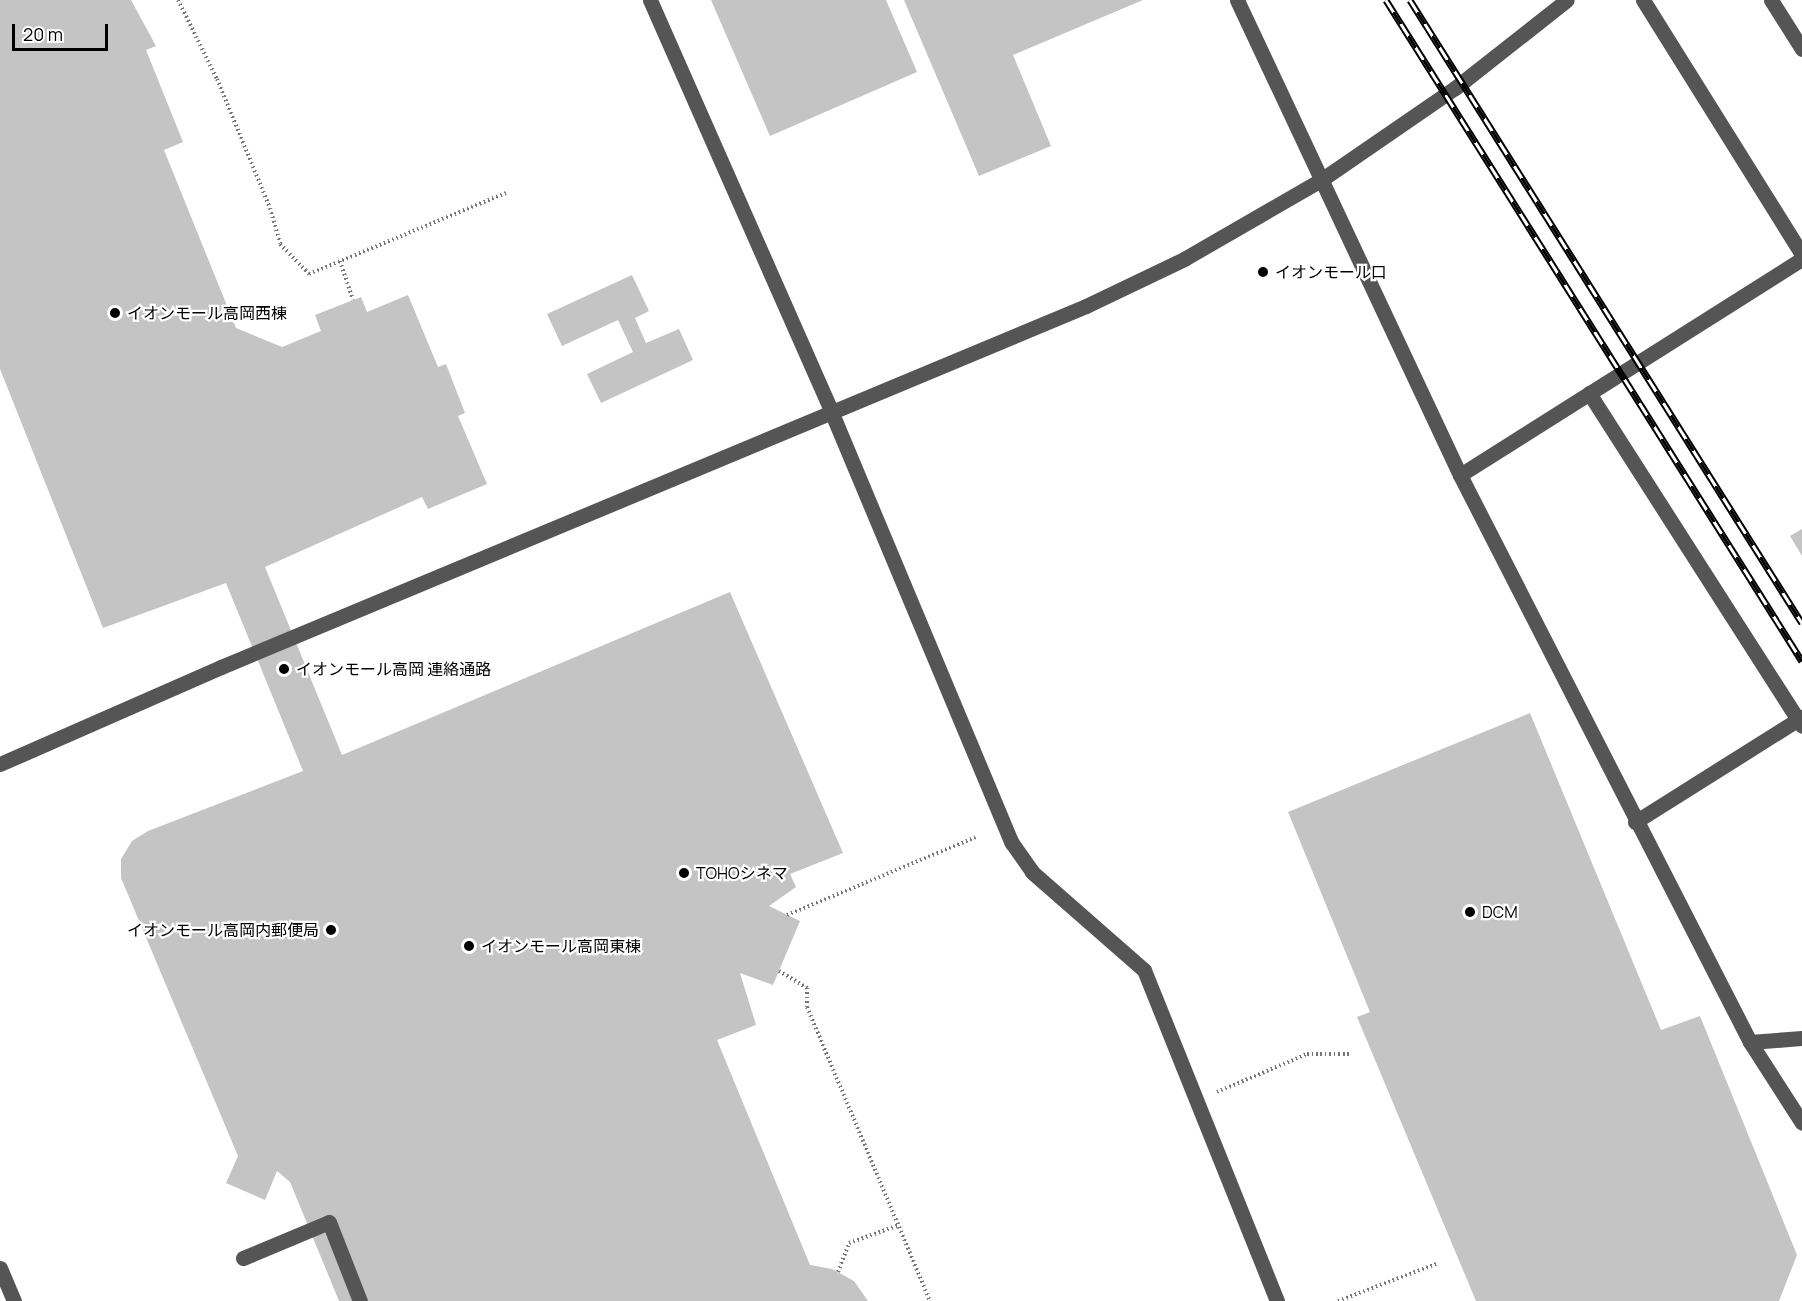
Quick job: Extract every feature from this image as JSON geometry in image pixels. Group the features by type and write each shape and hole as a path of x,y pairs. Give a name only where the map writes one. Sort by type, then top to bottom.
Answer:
{"street":[{"path":"650,0 831,411 1012,843 1032,872 1144,970 1277,1301"},
{"path":"1237,0 1460,475 1635,822 1750,1042 1802,1122"},
{"path":"0,764 220,667 1096,301 1184,259 1321,180 1455,88 1567,0"},
{"path":"1643,0 1802,254"},
{"path":"1771,0 1802,49"},
{"path":"1460,475 1802,259"},
{"path":"1589,393 1801,721 1635,822"},
{"path":"1750,1042 1802,1038"},
{"path":"243,1258 329,1222 360,1301"},
{"path":"0,1268 14,1301"}],"path":[{"path":"178,0 221,88 270,208 280,244 309,274 506,194"},
{"path":"340,261 353,300"},
{"path":"787,915 976,837"},
{"path":"779,971 807,988 807,1007 930,1301"},
{"path":"1216,1093 1306,1054 1349,1054"},
{"path":"838,1272 849,1243 899,1226"},
{"path":"1338,1301 1437,1264"}],"building":[{"name":"イオンモール高岡東棟","path":"0,0 131,0 156,46 146,50 183,142 164,150 236,328 282,347 321,331 315,315 361,297 367,312 408,295 438,367 446,364 465,413 458,416 487,484 428,509 422,497 265,567 342,755 730,592 843,853 790,874 796,887 769,906 800,921 773,985 740,973 756,1025 717,1040 810,1265 832,1269 854,1281 868,1301 339,1301 290,1182 277,1171 265,1200 226,1183 238,1156 121,878 121,859 132,841 148,831 303,771 226,583 103,628 0,369"},
{"path":"711,0 886,0 917,72 770,136"},
{"path":"904,0 1143,0 1013,55 1051,146 979,176"},
{"path":"632,275 649,311 635,318 646,343 679,329 693,360 601,403 587,374 633,352 618,320 562,346 547,314"},
{"path":"1802,529 1802,556 1790,536"},
{"name":"DCM","path":"1530,713 1661,1030 1700,1016 1797,1255 1779,1301 1476,1301 1357,1017 1370,1012 1288,812"}],"railway":[{"path":"1386,0 1802,661"},
{"path":"1410,0 1802,623"}],"place":[{"name":"イオンモール口","path":"1263,272"},
{"name":"イオンモール高岡西棟","path":"115,313"},
{"name":"イオンモール高岡 連絡通路","path":"284,669"},
{"name":"TOHOシネマ","path":"684,873"},
{"name":"DCM","path":"1470,912"},
{"name":"イオンモール高岡内郵便局","path":"331,930"},
{"name":"イオンモール高岡東棟","path":"469,946"}]}
